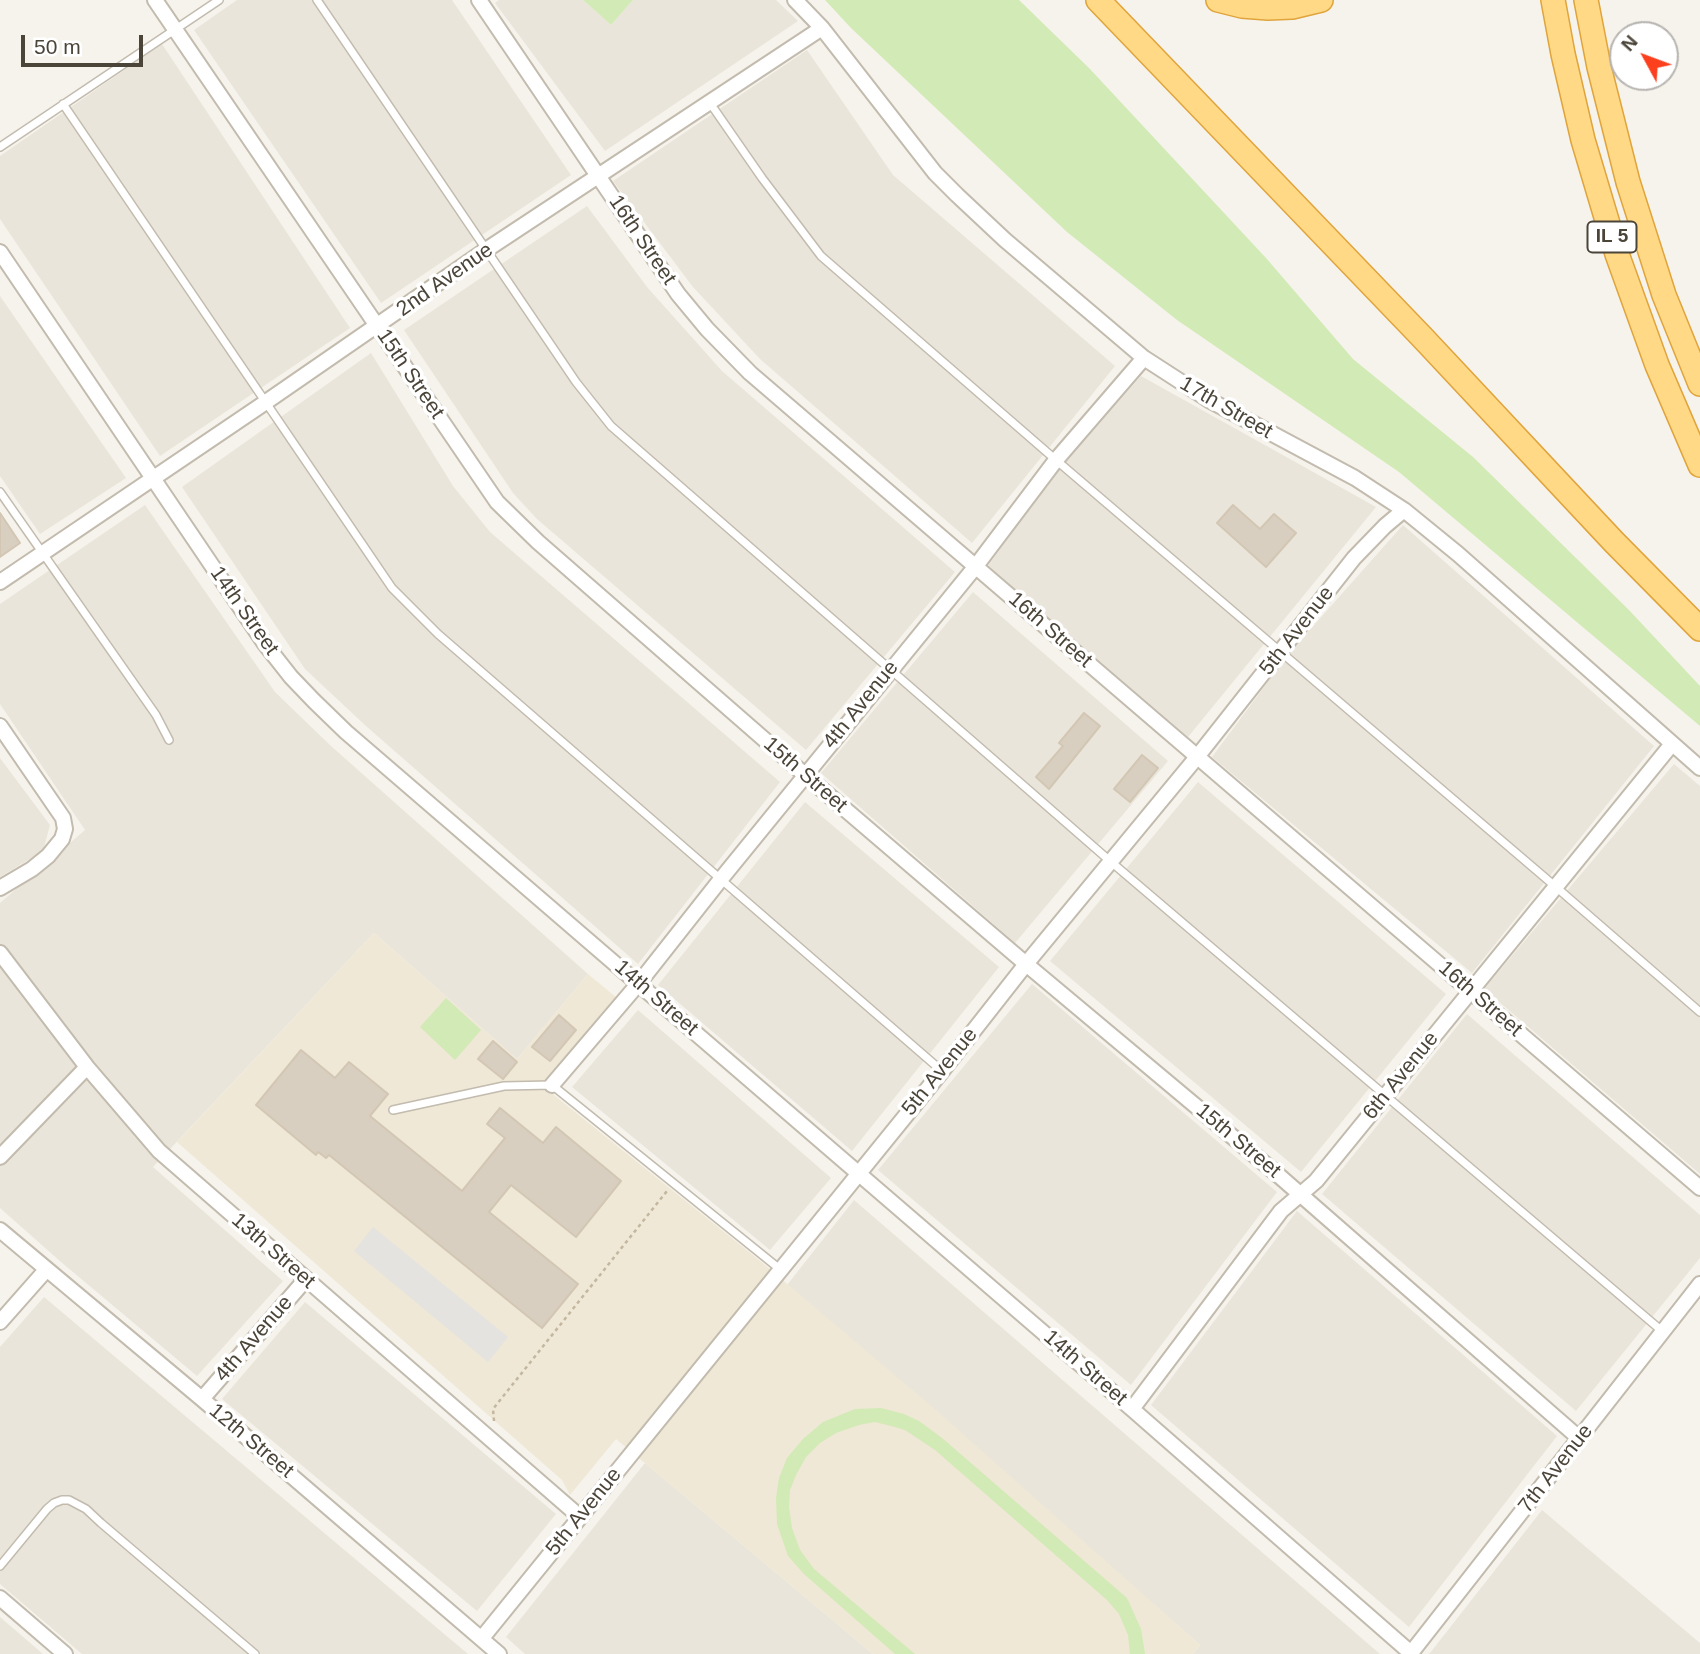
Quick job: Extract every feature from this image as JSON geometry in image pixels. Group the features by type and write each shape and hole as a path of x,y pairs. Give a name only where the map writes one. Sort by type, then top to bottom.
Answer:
{"highway":[{"path":"1098,0 1700,629"},
{"path":"1218,0 1242,6 1268,8 1292,7 1321,0"},
{"name":"IL 5","path":"1553,0 1583,139 1616,254 1657,365 1700,465"},
{"name":"IL 5","path":"1586,0 1599,67 1628,182 1664,295 1700,384"}],"street":[{"name":"15th Street","path":"155,0 496,502 538,542 805,775 1266,1165 1579,1438"},
{"name":"16th Street","path":"479,0 678,294 707,329 750,373 1700,1188"},
{"name":"17th Street","path":"795,0 822,28 935,173 1005,240 1144,358 1209,400 1355,478 1404,510 1458,554 1700,768"},
{"name":"2nd Avenue","path":"0,582 486,250 822,28"},
{"name":"14th Street","path":"0,252 265,644 314,701 356,741 1132,1409 1411,1654"},
{"name":"4th Avenue","path":"552,1085 639,983 720,878 976,566 1056,460 1144,358"},
{"name":"5th Avenue","path":"482,1638 1026,964 1197,757 1354,558 1404,510"},
{"path":"0,726 63,818 65,829 62,839 48,856 0,888"},
{"name":"6th Avenue","path":"1132,1409 1281,1211 1316,1181 1672,744"},
{"name":"13th Street","path":"0,953 87,1067 159,1151 580,1517"},
{"path":"0,1157 87,1067"},
{"name":"12th Street","path":"0,1230 499,1654"},
{"path":"0,1321 46,1270"},
{"name":"4th Avenue","path":"202,1399 306,1279"},
{"name":"7th Avenue","path":"1411,1654 1700,1284"},
{"path":"0,1598 65,1654"}],"lane":[{"path":"0,147 219,0"},
{"path":"317,0 576,382 611,426 1110,861 1662,1331"},
{"path":"710,103 821,256 1700,1012"},
{"path":"63,104 379,572 406,604 942,1071"},
{"path":"0,492 156,715 169,740"},
{"path":"393,1110 504,1086 552,1085 780,1270"},
{"path":"0,1566 47,1509 54,1503 69,1500 86,1508 255,1654"}],"path":[{"path":"494,1422 493,1409 674,1183"}],"shaded area":[{"path":"237,0 452,0 571,175 381,303 194,30"},
{"path":"499,0 583,0 611,25 633,0 776,0 798,21 605,151 495,3"},
{"path":"162,44 350,328 160,456 0,219 0,156"},
{"path":"807,50 893,175 1115,366 972,543 760,359 693,287 613,181"},
{"path":"587,206 647,287 722,371 955,572 806,750 537,519 513,493 404,330"},
{"path":"0,296 126,478 40,534 0,476"},
{"path":"371,353 453,486 490,532 780,782 638,964 366,726 305,669 182,487"},
{"path":"1141,376 1376,507 1188,737 988,566 1051,479"},
{"path":"145,505 275,692 331,746 588,974 517,1059 374,933 153,1167 283,1281 197,1376 0,1208 0,903 85,830 0,704 0,604"},
{"path":"1403,525 1654,746 1472,973 1212,757 1290,652"},
{"path":"973,592 1168,761 1015,943 821,773"},
{"path":"0,758 50,825 43,851 0,877"},
{"path":"1674,764 1700,786 1700,1174 1484,989"},
{"path":"1198,782 1446,994 1301,1172 1050,961"},
{"path":"805,802 999,967 852,1151 658,985"},
{"path":"374,933 517,1059 588,974 617,998 544,1087 759,1260 936,1410 1200,1645 1193,1654 873,1654 616,1439 570,1495 562,1480 177,1142"},
{"path":"1032,984 1277,1192 1131,1385 878,1170"},
{"path":"638,1010 831,1178 770,1250 572,1087"},
{"path":"1467,1014 1700,1215 1700,1258 1576,1411 1322,1194"},
{"path":"854,1200 1380,1654 1193,1654 1200,1645 787,1285"},
{"path":"1297,1211 1557,1436 1409,1627 1151,1405"},
{"path":"373,1227 508,1337 488,1362 354,1251"},
{"path":"44,1297 468,1654 82,1654 0,1584 0,1347"},
{"path":"305,1302 556,1514 477,1611 222,1399"},
{"path":"645,1463 873,1654 525,1654 506,1637"},
{"path":"1542,1510 1700,1643 1700,1654 1428,1654"},
{"path":"0,1617 43,1654 0,1654"}],"green space":[{"path":"583,0 633,0 611,25"},
{"path":"825,0 1019,0 1089,68 1266,258 1353,359 1473,457 1629,610 1700,686 1700,726 1399,472 1177,320 1067,232 851,28"},
{"path":"446,998 481,1030 455,1060 420,1027"},
{"path":"881,1408 919,1421 942,1438 1127,1598 1141,1629 1145,1654 1130,1654 1128,1635 1119,1614 1107,1600 935,1450 905,1430 875,1422 836,1433 820,1443 806,1457 790,1490 792,1528 800,1550 814,1569 915,1654 895,1654 804,1574 788,1556 777,1524 776,1498 779,1478 787,1458 803,1439 823,1422 855,1409"}],"building":[{"path":"1233,505 1260,529 1274,514 1296,533 1266,567 1217,523"},
{"path":"0,513 20,543 0,557"},
{"path":"1084,713 1100,726 1049,789 1036,777 1063,746 1059,743"},
{"path":"1142,755 1158,768 1130,802 1114,789"},
{"path":"559,1015 576,1030 550,1061 532,1047"},
{"path":"493,1041 517,1062 503,1079 478,1059"},
{"path":"301,1050 335,1078 349,1062 388,1094 370,1116 462,1191 505,1138 487,1124 500,1108 543,1143 556,1127 621,1181 576,1237 511,1185 489,1212 578,1284 542,1328 329,1155 326,1158 318,1152 316,1155 256,1105"}]}
